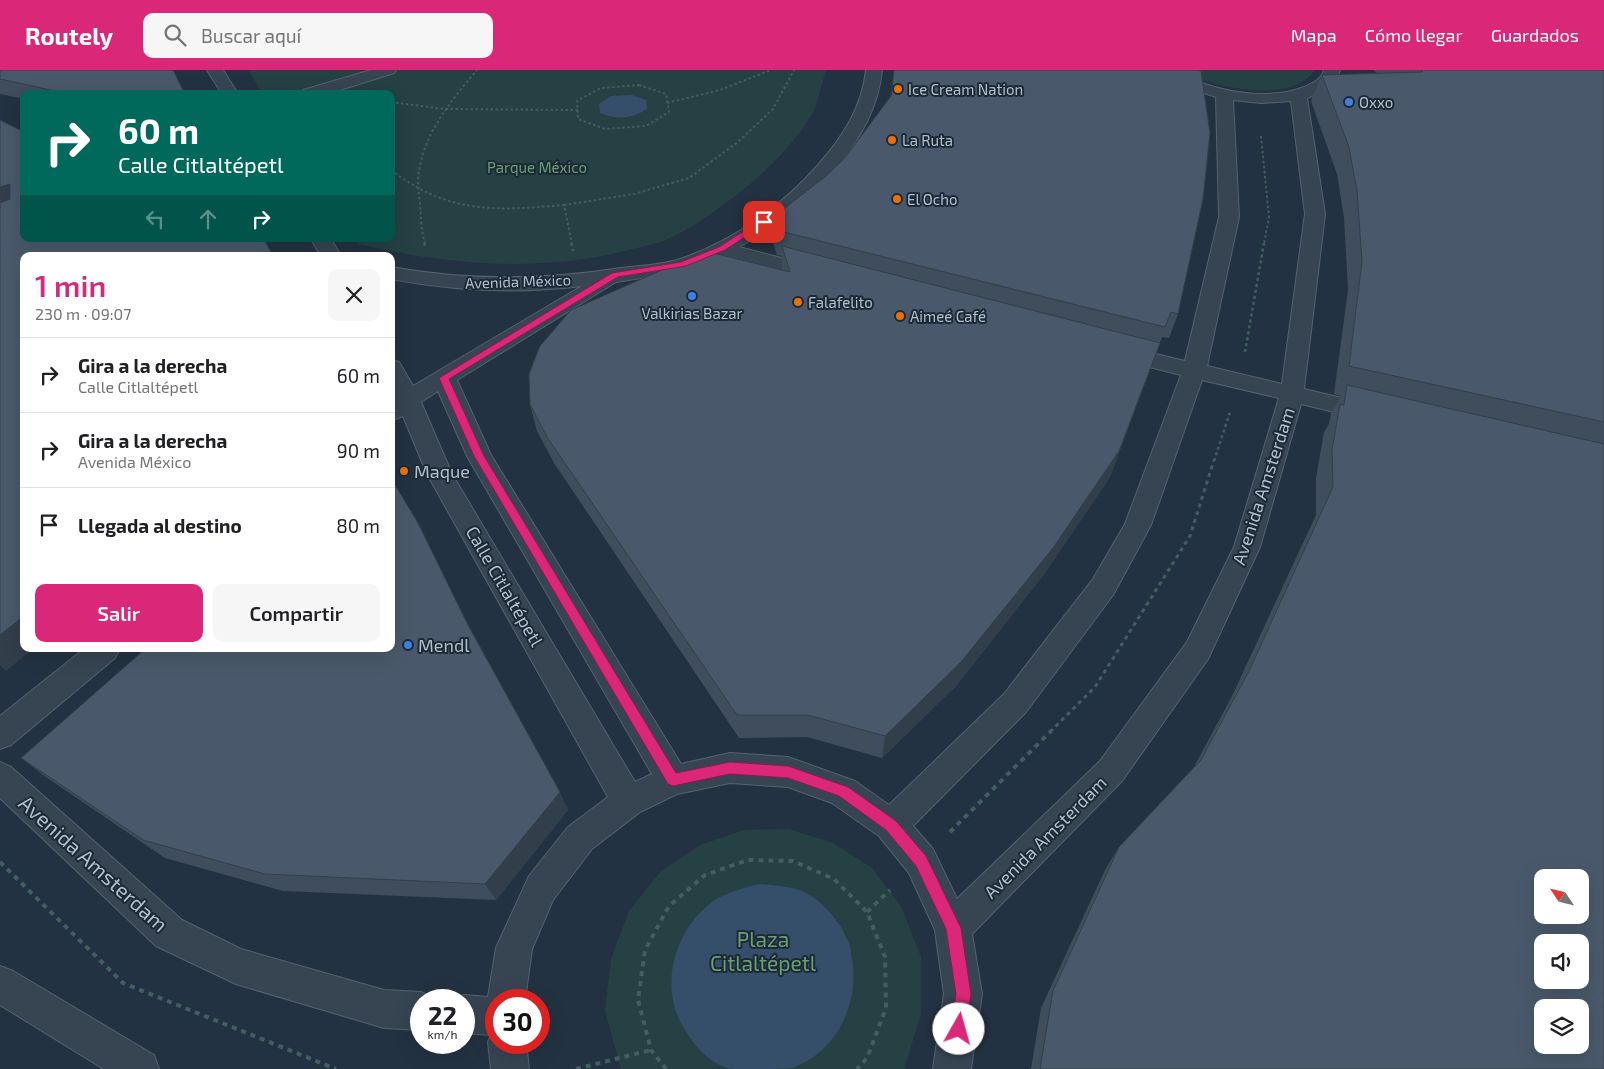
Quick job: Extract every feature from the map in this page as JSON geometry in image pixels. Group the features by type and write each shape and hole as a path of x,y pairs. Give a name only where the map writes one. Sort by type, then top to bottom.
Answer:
{"street":[{"path":"215,70 228,90"},
{"path":"322,90 388,70"},
{"name":"Avenida México","path":"395,274 475,285 543,283 616,275 683,264 722,248 764,222 809,187 829,164 847,142 864,109 874,77 874,70"},
{"path":"1162,70 1195,87 1224,94 1257,98 1298,94 1318,87 1330,77 1332,70"},
{"path":"891,826 1015,703 1104,587 1138,525 1194,371 1229,217 1224,94"},
{"name":"Avenida Amsterdam","path":"953,928 1111,771 1198,650 1247,547 1292,394 1315,214 1298,94"},
{"path":"722,248 837,279"},
{"name":"Avenida México","path":"400,406 616,275"},
{"path":"1098,346 1194,371 1390,417"},
{"path":"444,378 479,456 673,780"},
{"name":"Calle Citlaltépetl","path":"395,384 400,406 628,801"},
{"path":"440,474 479,456"},
{"path":"0,735 100,652"},
{"path":"508,989 514,948 541,888 580,838 628,801 673,780 730,768 788,772 843,792 891,826 921,861 953,928 964,994 952,1069"},
{"name":"Avenida Amsterdam","path":"0,777 169,933 236,966 384,1009 410,1010"},
{"path":"0,984 140,1069"},
{"path":"508,1054 510,1069"}],"path":[{"path":"428,253 422,236 418,181 422,157 429,134 444,109 477,70"},
{"path":"667,102 715,92 771,70"},
{"path":"395,174 406,184 444,201 483,209 525,209 634,194 690,178 738,142 773,109 794,70"},
{"path":"640,84 666,94 668,112 646,126 605,129 578,119 578,110 577,101 601,88 640,84"},
{"path":"395,103 444,109 578,110"},
{"path":"564,205 574,253"},
{"path":"666,1069 652,1050 638,1000 645,950 669,906 705,875 748,860 794,861 834,879 867,912 885,957 886,1008 867,1058 857,1069"},
{"path":"0,862 123,983 336,1069"},
{"path":"576,1069 652,1050"}],"green space":[{"name":"Parque México","path":"248,70 826,70 814,110 790,145 756,179 702,220 674,236 652,245 595,257 527,264 494,264 426,257 359,244 358,242 395,242 395,90 260,90"},
{"path":"1177,70 1315,70 1303,81 1287,88 1249,90 1209,82"},
{"name":"Plaza Citlaltépetl","path":"789,829 833,843 872,868 901,906 921,957 921,1014 904,1069 621,1069 605,1011 611,959 629,911 660,872 700,845 744,830"}],"water":[{"path":"632,95 646,100 647,109 630,117 612,117 600,113 599,104 611,96"},
{"path":"759,884 787,887 807,893 829,911 842,928 850,945 854,976 852,992 842,1024 821,1051 808,1061 792,1068 732,1069 716,1063 702,1053 682,1025 675,1010 672,994 674,961 686,931 707,906 725,895"}],"building":[{"path":"0,70 173,70 183,90 51,90 0,79"},
{"path":"894,70 1201,71 1210,133 1203,199 1178,314 1171,312 1165,327 776,230 772,218 826,176 844,159 891,96"},
{"path":"1421,70 1604,70 1604,422 1349,366 1362,262 1357,191 1349,147 1322,75 1423,72"},
{"path":"0,120 20,130 20,242 266,242 271,252 20,252 20,619 0,635 0,203 10,199 10,184 0,187"},
{"path":"782,246 1160,343 1119,451 1053,548 961,662 885,736 808,715 737,715 547,437 530,404 529,374 540,346 571,310 705,251 790,272"},
{"path":"1347,385 1604,444 1604,1069 1040,1069 1053,991 1119,847 1201,760 1249,671 1333,487 1332,450 1340,404 1344,405"},
{"path":"395,485 418,523 468,625 560,792 485,884 265,874 143,840 21,758 142,652 395,652"}],"place":[{"name":"Ice Cream Nation","path":"898,89"},
{"name":"Oxxo","path":"1349,102"},
{"name":"La Ruta","path":"892,140"},
{"name":"El Ocho","path":"897,199"},
{"name":"Valkirias Bazar","path":"692,296"},
{"name":"Falafelito","path":"798,302"},
{"name":"Aimeé Café","path":"900,316"},
{"name":"Maque","path":"404,471"},
{"name":"Mendl","path":"408,645"}],"route":[{"path":"764,222 722,248 683,264 616,275 444,378 479,456 673,780 730,768 788,772 843,792 891,826 921,861 953,928 964,994 959,1029"}]}
